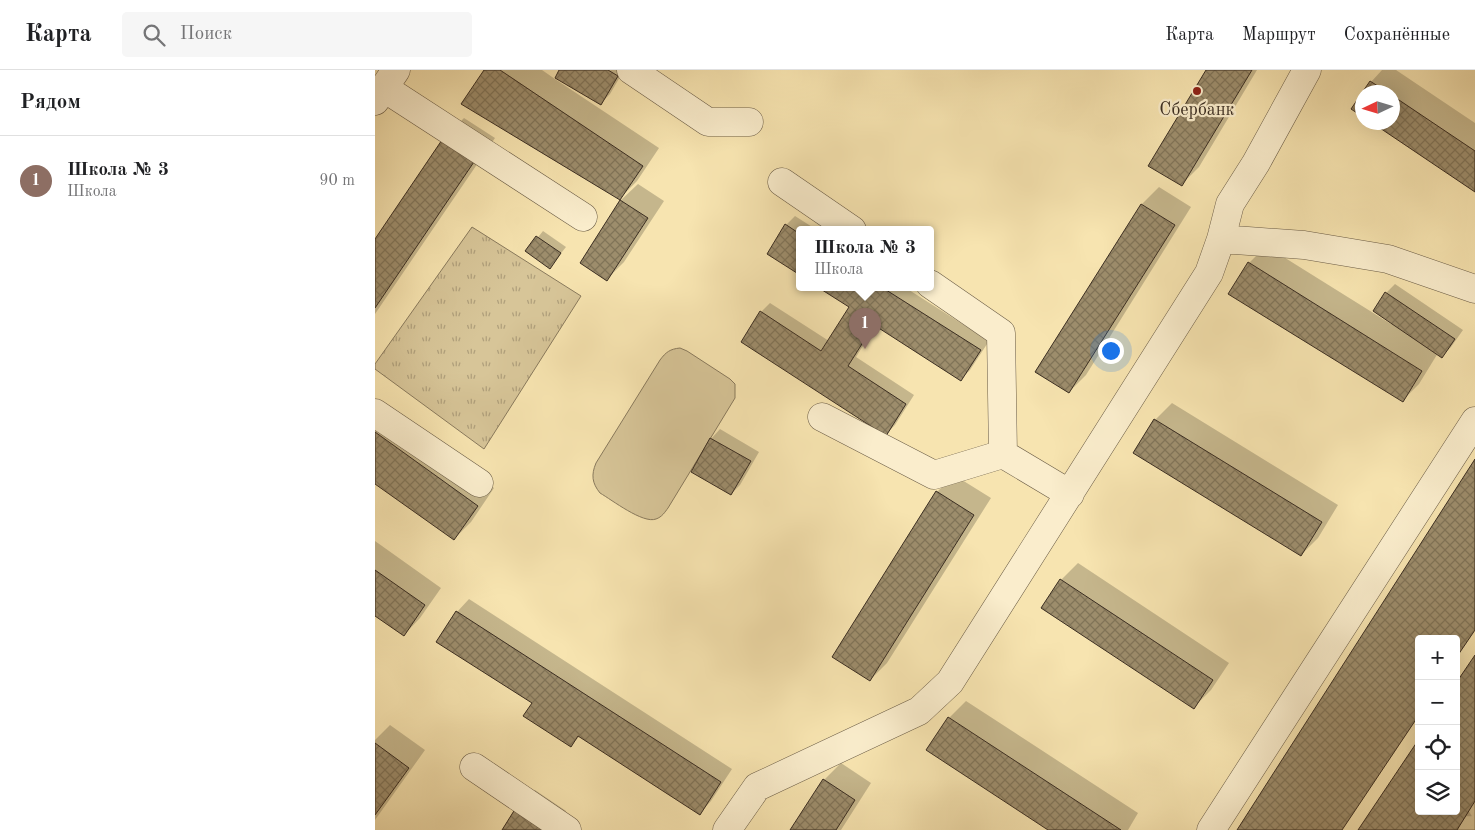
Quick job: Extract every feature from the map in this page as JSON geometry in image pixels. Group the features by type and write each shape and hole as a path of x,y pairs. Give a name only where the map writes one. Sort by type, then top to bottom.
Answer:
{"street":[{"path":"631,70 708,122 749,122"},
{"path":"727,830 757,787 919,710 950,682 1209,273 1221,239 1230,204 1256,163 1307,70"},
{"path":"385,86 583,217"},
{"path":"782,182 846,226"},
{"path":"1221,239 1303,245 1388,259 1475,289"},
{"path":"934,287 1001,333 1003,454"},
{"path":"375,413 479,483"},
{"path":"822,417 934,475 1003,454 1069,494"},
{"path":"1211,830 1475,422"},
{"path":"474,767 567,830"}],"green space":[{"path":"472,227 581,296 484,449 375,369 375,364"},
{"path":"680,348 730,379 735,384 735,398 668,508 660,517 650,520 636,515 600,493 595,486 593,471 596,463 660,360 669,351"},
{"path":"1475,790 1475,830 1447,830 1458,815 1460,815 1460,811"}],"building":[{"path":"484,70 500,70 643,166 620,200 461,104"},
{"path":"559,70 608,70 618,76 601,105 555,78"},
{"path":"1206,70 1252,70 1182,186 1148,166"},
{"path":"1370,81 1376,85 1367,85"},
{"path":"1400,101 1475,151 1475,192 1383,130 1400,130"},
{"path":"1355,103 1355,112 1351,109"},
{"path":"446,134 478,156 375,308 375,239"},
{"path":"620,200 648,218 607,281 580,263"},
{"path":"1141,204 1175,225 1069,393 1035,372"},
{"path":"785,224 796,231 796,272 767,254"},
{"path":"536,236 561,253 550,269 525,251"},
{"path":"1248,262 1422,371 1403,402 1228,294"},
{"path":"824,291 888,291 981,350 961,381 874,325 848,366 906,404 886,436 741,342 760,311 821,351 849,307"},
{"path":"1385,292 1455,339 1442,358 1373,311"},
{"path":"1154,419 1322,522 1301,556 1133,453"},
{"path":"375,432 478,506 454,540 375,484"},
{"path":"710,438 751,461 731,495 691,472"},
{"path":"1475,459 1475,630 1460,652 1460,635 1415,635 1415,721 1342,830 1237,830"},
{"path":"936,491 974,515 870,681 832,657"},
{"path":"375,570 425,605 404,636 375,616"},
{"path":"1060,579 1213,680 1194,709 1041,608"},
{"path":"456,611 721,782 700,815 578,736 571,747 523,716 532,703 436,642"},
{"path":"1475,655 1475,801 1457,830 1358,830 1415,745 1415,815 1460,815 1460,677"},
{"path":"948,717 1121,830 1048,830 926,750"},
{"path":"375,743 409,768 375,815"},
{"path":"823,779 855,800 836,830 790,830"},
{"path":"517,806 549,830 502,830"}],"place":[{"name":"Сбербанк","path":"1197,91"},
{"name":"Школа № 3","path":"865,349"}]}
